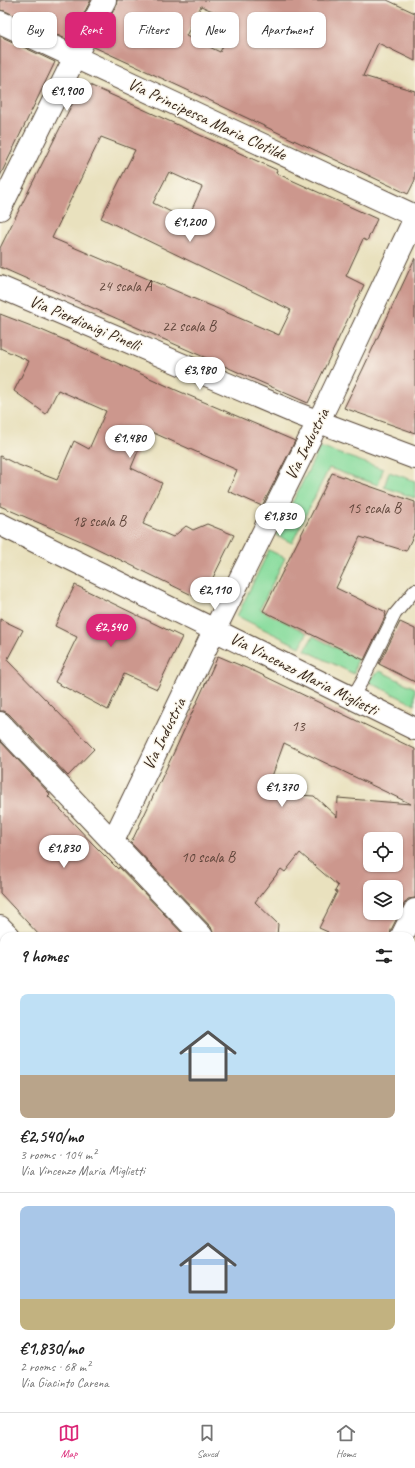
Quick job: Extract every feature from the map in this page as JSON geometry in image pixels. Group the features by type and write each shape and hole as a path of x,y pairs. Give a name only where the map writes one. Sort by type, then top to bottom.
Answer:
{"street":[{"path":"0,209 75,56 105,0"},
{"name":"Via Principessa Maria Clotilde","path":"0,22 415,217"},
{"name":"Via Industria","path":"113,841 318,422 415,217"},
{"name":"Via Pierdionigi Pinelli","path":"0,287 318,422 415,458"},
{"name":"Via Vincenzo Maria Miglietti","path":"0,524 415,729"},
{"path":"0,723 198,932"},
{"path":"404,932 415,910"}],"lane":[{"path":"352,698 395,614 415,590"}],"green space":[{"path":"320,447 383,469 378,485 329,468 292,543 276,535"},
{"path":"389,472 415,481 415,498 384,487"},
{"path":"269,550 285,558 260,609 307,633 300,647 237,616"},
{"path":"313,636 357,659 354,674 305,650"},
{"path":"380,671 415,688 415,705 367,681"}],"building":[{"path":"0,0 91,0 85,12 65,12 65,39 57,35 57,12 12,12 12,14 0,10"},
{"path":"117,0 387,0 415,13 415,61 378,43 363,76 415,91 415,180 408,194 96,48 116,48 116,12 113,12"},
{"path":"0,36 12,42 12,48 25,48 55,62 0,176"},
{"path":"83,82 277,170 276,173 377,219 367,241 363,239 346,276 364,285 308,403 0,267 0,248","holes":["101,137 135,150 101,218 291,310 279,335 52,238","169,172 202,187 187,220 153,203"]},
{"path":"415,258 415,433 344,408"},
{"path":"0,314 39,329 295,441 262,506 228,491 237,470 147,430 131,468 162,483 143,524 173,537 186,526 193,530 207,524 234,535 202,600 88,544 0,506 0,456 57,480 74,441 89,449 106,411 58,390 46,414 14,391 29,361 0,348"},
{"path":"332,473 415,502 415,532 406,551 360,537 336,588 386,612 386,615 364,660 263,611"},
{"path":"75,585 182,637 157,689 124,674 108,710 55,682 77,637 55,626"},
{"path":"0,619 23,630 7,660 94,749 68,776 9,714 4,711 0,711"},
{"path":"400,622 415,629 415,682 379,664"},
{"path":"218,656 256,672 415,749 415,898 408,899 403,906 403,880 363,880 363,920 396,920 391,932 328,932 319,928 337,892 335,891 338,886 300,853 285,872 281,869 255,902 278,924 277,932 213,932 211,927 131,843","holes":["284,743 411,804 338,798 337,817 314,796 266,793"]},
{"path":"0,741 50,794 48,796 92,843 118,869 119,867 181,932 36,932 0,893"}]}
